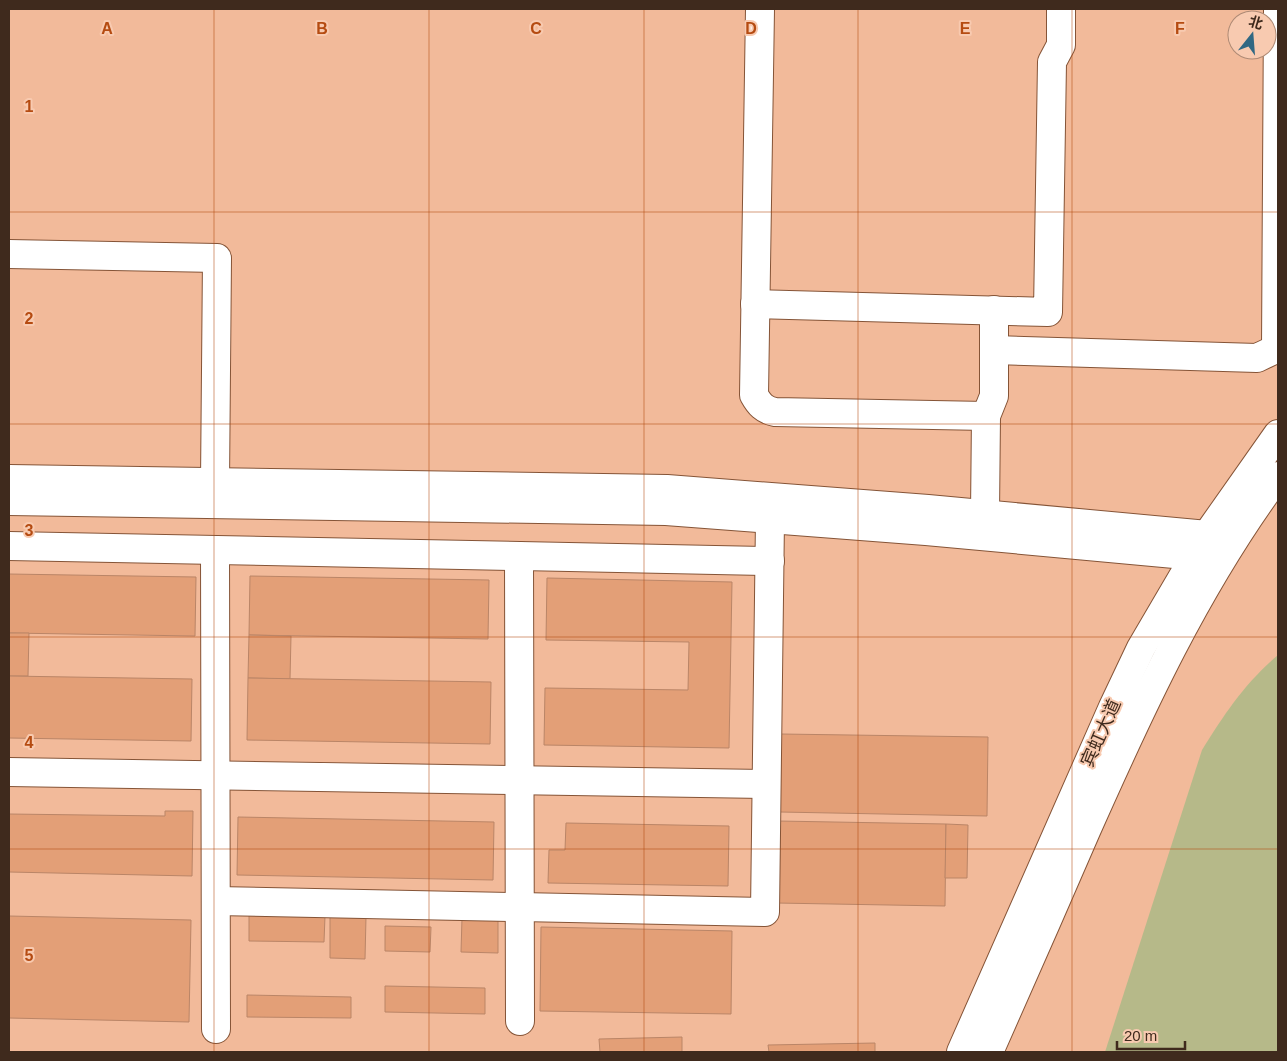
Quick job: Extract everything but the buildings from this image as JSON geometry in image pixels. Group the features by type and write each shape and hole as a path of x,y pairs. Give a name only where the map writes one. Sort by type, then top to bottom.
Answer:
{"street":[{"path":"760,9 754,395 757,401 768,411 986,416"},
{"path":"755,304 1048,312 1052,62 1061,45 1061,9"},
{"path":"994,350 1257,358 1277,348 1278,9"},
{"path":"9,254 217,258 215,482"},
{"path":"985,514 986,416 994,396 994,310"},
{"name":"宾虹大道","path":"961,1052 1113,706 1141,648 1200,546 1278,434"},
{"name":"宾虹大道","path":"989,1052 1136,717 1164,660 1229,548 1278,476"},
{"path":"9,479 667,488 985,514 1200,546"},
{"path":"9,501 666,511 1229,548"},
{"path":"216,901 765,912 770,519"},
{"path":"9,546 770,561"},
{"path":"215,550 216,1029"},
{"path":"519,556 520,1021"},
{"path":"9,772 766,784"}],"green space":[{"path":"1278,655 1278,1052 1105,1052 1202,750 1236,699 1255,676"}]}
